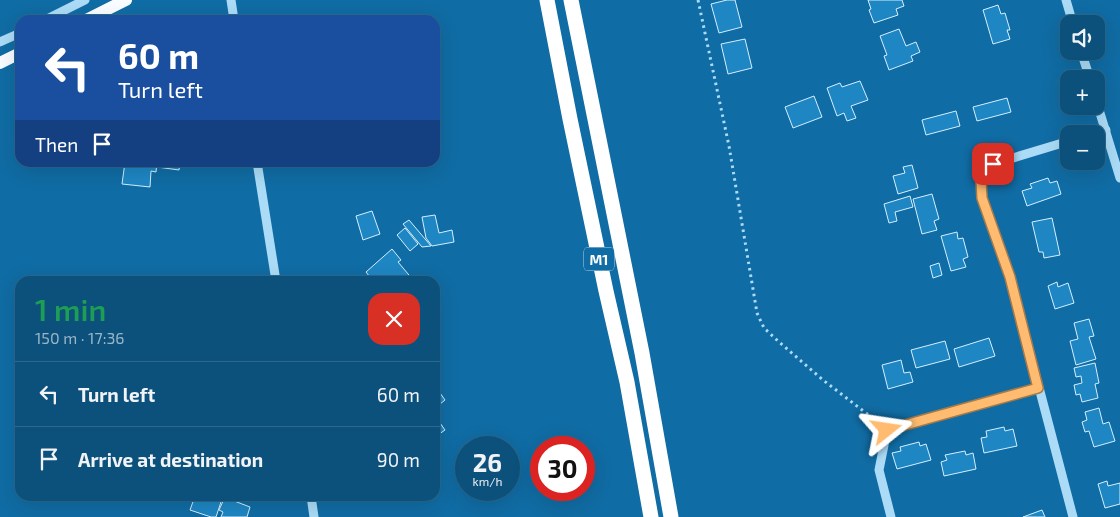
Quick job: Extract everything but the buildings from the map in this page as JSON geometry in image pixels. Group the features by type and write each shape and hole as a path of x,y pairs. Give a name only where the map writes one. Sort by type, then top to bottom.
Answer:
{"highway":[{"name":"M1","path":"547,0 584,186 627,382 652,517"},
{"name":"M1","path":"571,0 642,353 672,517"}],"main road":[{"path":"96,15 126,0"},
{"path":"0,63 15,56"}],"street":[{"path":"55,15 85,0"},
{"path":"230,0 233,15"},
{"path":"1066,0 1070,15"},
{"path":"0,42 15,34"},
{"path":"1101,115 1120,178"},
{"path":"1060,144 993,164 983,171 981,181 982,198 1010,277 1073,517"},
{"path":"258,167 275,276"},
{"path":"891,517 880,470 887,430 1038,388"},
{"path":"312,501 314,517"}],"path":[{"path":"698,0 729,146 757,313 764,328 823,380 887,430"}],"route":[{"path":"887,430 1038,388 1010,277 982,198 981,181 983,171 993,164"}]}
